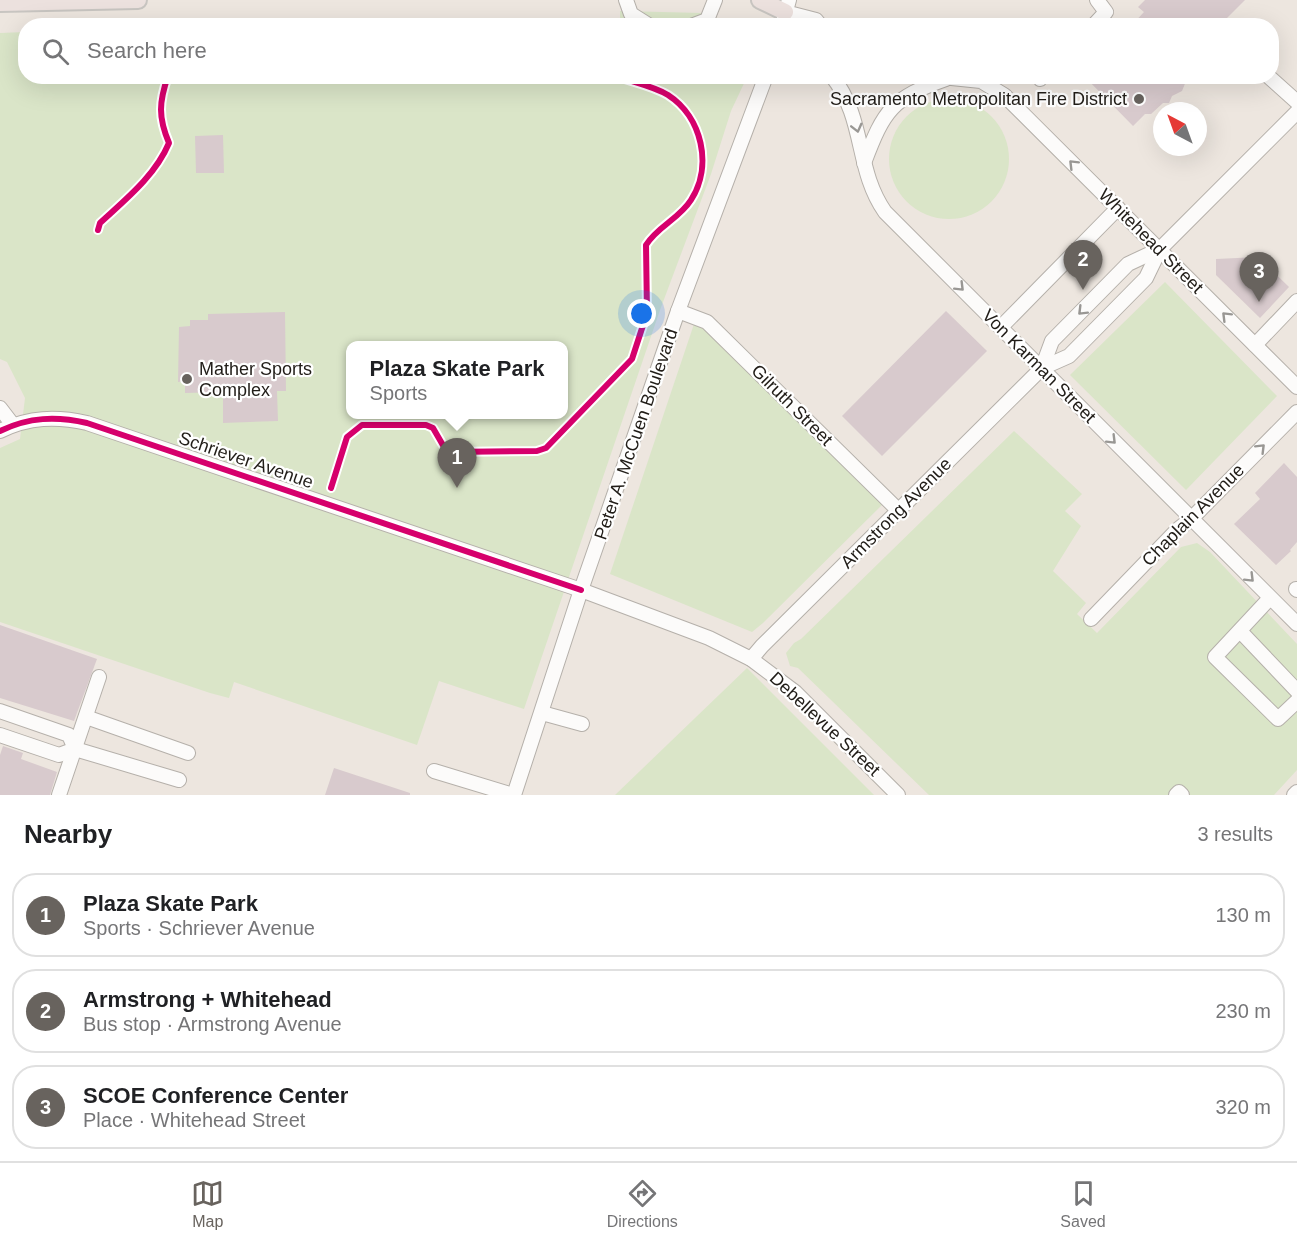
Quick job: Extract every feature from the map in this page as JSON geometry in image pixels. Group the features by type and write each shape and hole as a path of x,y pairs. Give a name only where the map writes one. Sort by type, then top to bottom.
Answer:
{"main road":[{"path":"0,3 138,0"},
{"path":"760,0 787,16"}],"street":[{"path":"626,0 631,14 637,18"},
{"path":"708,18 715,0"},
{"path":"1097,0 1106,12 1100,18"},
{"name":"Peter A. McCuen Boulevard","path":"513,795 678,311 763,84"},
{"name":"Von Karman Street","path":"837,84 854,117 864,164 873,191 885,212 1297,624"},
{"path":"864,164 883,120 894,106 905,96 934,84"},
{"name":"Whitehead Street","path":"986,84 1004,95 1297,387"},
{"path":"1277,84 1297,102"},
{"name":"Armstrong Avenue","path":"751,659 1042,368 1069,356 1077,348 1146,278 1160,249 1297,112"},
{"path":"1001,327 1118,208"},
{"name":"Armstrong Avenue","path":"1042,368 1052,341 1128,264 1160,249"},
{"path":"1256,345 1297,301"},
{"name":"Gilruth Street","path":"678,311 707,322 899,511"},
{"path":"0,408 13,425"},
{"name":"Chaplain Avenue","path":"1090,619 1297,412"},
{"name":"Schriever Avenue","path":"0,431 13,425 46,418 87,423 581,590"},
{"name":"Debellevue Street","path":"581,590 709,638 751,659 795,692 898,795"},
{"path":"1270,598 1215,657 1278,720 1297,701"},
{"path":"1240,631 1297,691"},
{"path":"59,795 99,677"},
{"path":"0,712 69,735 75,749"},
{"path":"542,713 582,724"},
{"path":"86,717 188,753"},
{"path":"32,746 40,725"},
{"path":"0,735 59,755 75,749 179,780"},
{"path":"434,771 513,795"},
{"path":"1176,795 1179,792 1182,795"}],"green space":[{"path":"620,11 703,13 710,18 620,18"},
{"name":"Mather Sports Complex","path":"18,32 18,84 744,84 731,111 711,174 660,310 524,709 439,681 417,745 234,682 229,698 210,693 0,622 0,448 20,439 25,398 7,362 0,359 0,33"},
{"path":"949,99 972,103 992,116 1005,136 1009,159 1005,182 992,202 972,215 949,219 926,215 906,202 893,182 889,159 893,136 906,116 926,103"},
{"path":"1165,282 1277,396 1186,490 1070,375"},
{"path":"696,318 888,499 752,632 610,574"},
{"path":"1014,431 1082,494 1065,511 1081,526 1053,571 1086,603 1077,614 1097,633 1181,547 1197,543 1210,552 1297,644 1297,770 1274,795 929,795 798,668 790,666 786,653 794,643 801,639"},
{"path":"747,668 874,795 615,795"}],"building":[{"path":"1145,0 1245,0 1227,18 1138,18 1144,12 1138,7"},
{"name":"Sacramento Metropolitan Fire District","path":"1092,84 1185,84 1182,91 1172,96 1169,102 1153,102 1153,112 1145,114 1133,126"},
{"path":"223,135 224,173 196,173 195,136"},
{"path":"1258,257 1289,287 1260,318 1216,275 1216,259"},
{"path":"946,311 987,351 882,456 842,416"},
{"path":"285,312 286,391 277,391 278,421 223,423 223,392 185,393 185,381 178,382 179,327 190,326 190,320 208,320 208,314"},
{"path":"1284,463 1297,477 1297,542 1276,565 1234,524 1260,499 1255,493"},
{"path":"0,625 97,659 74,721 0,698"},
{"path":"3,746 23,753 21,759 57,772 50,795 0,795 0,755"},
{"path":"334,768 410,793 410,795 325,795"}],"cycle path":[{"path":"98,230 100,223 148,176 169,143 161,117 166,84"},
{"path":"331,488 347,437 362,425 426,425 433,428 449,452 537,451 546,448 632,359 647,313 646,245 691,200 698,187 702,158 701,143 696,129 680,104 668,95 640,84"},
{"path":"0,431 32,420 64,419 87,423 581,590"}],"place":[{"name":"Sacramento Metropolitan Fire District","path":"1139,99"},
{"name":"Armstrong + Whitehead","path":"1083,290"},
{"name":"SCOE Conference Center","path":"1259,302"},
{"name":"Mather Sports Complex","path":"187,379"},
{"name":"Plaza Skate Park","path":"457,488"}]}
